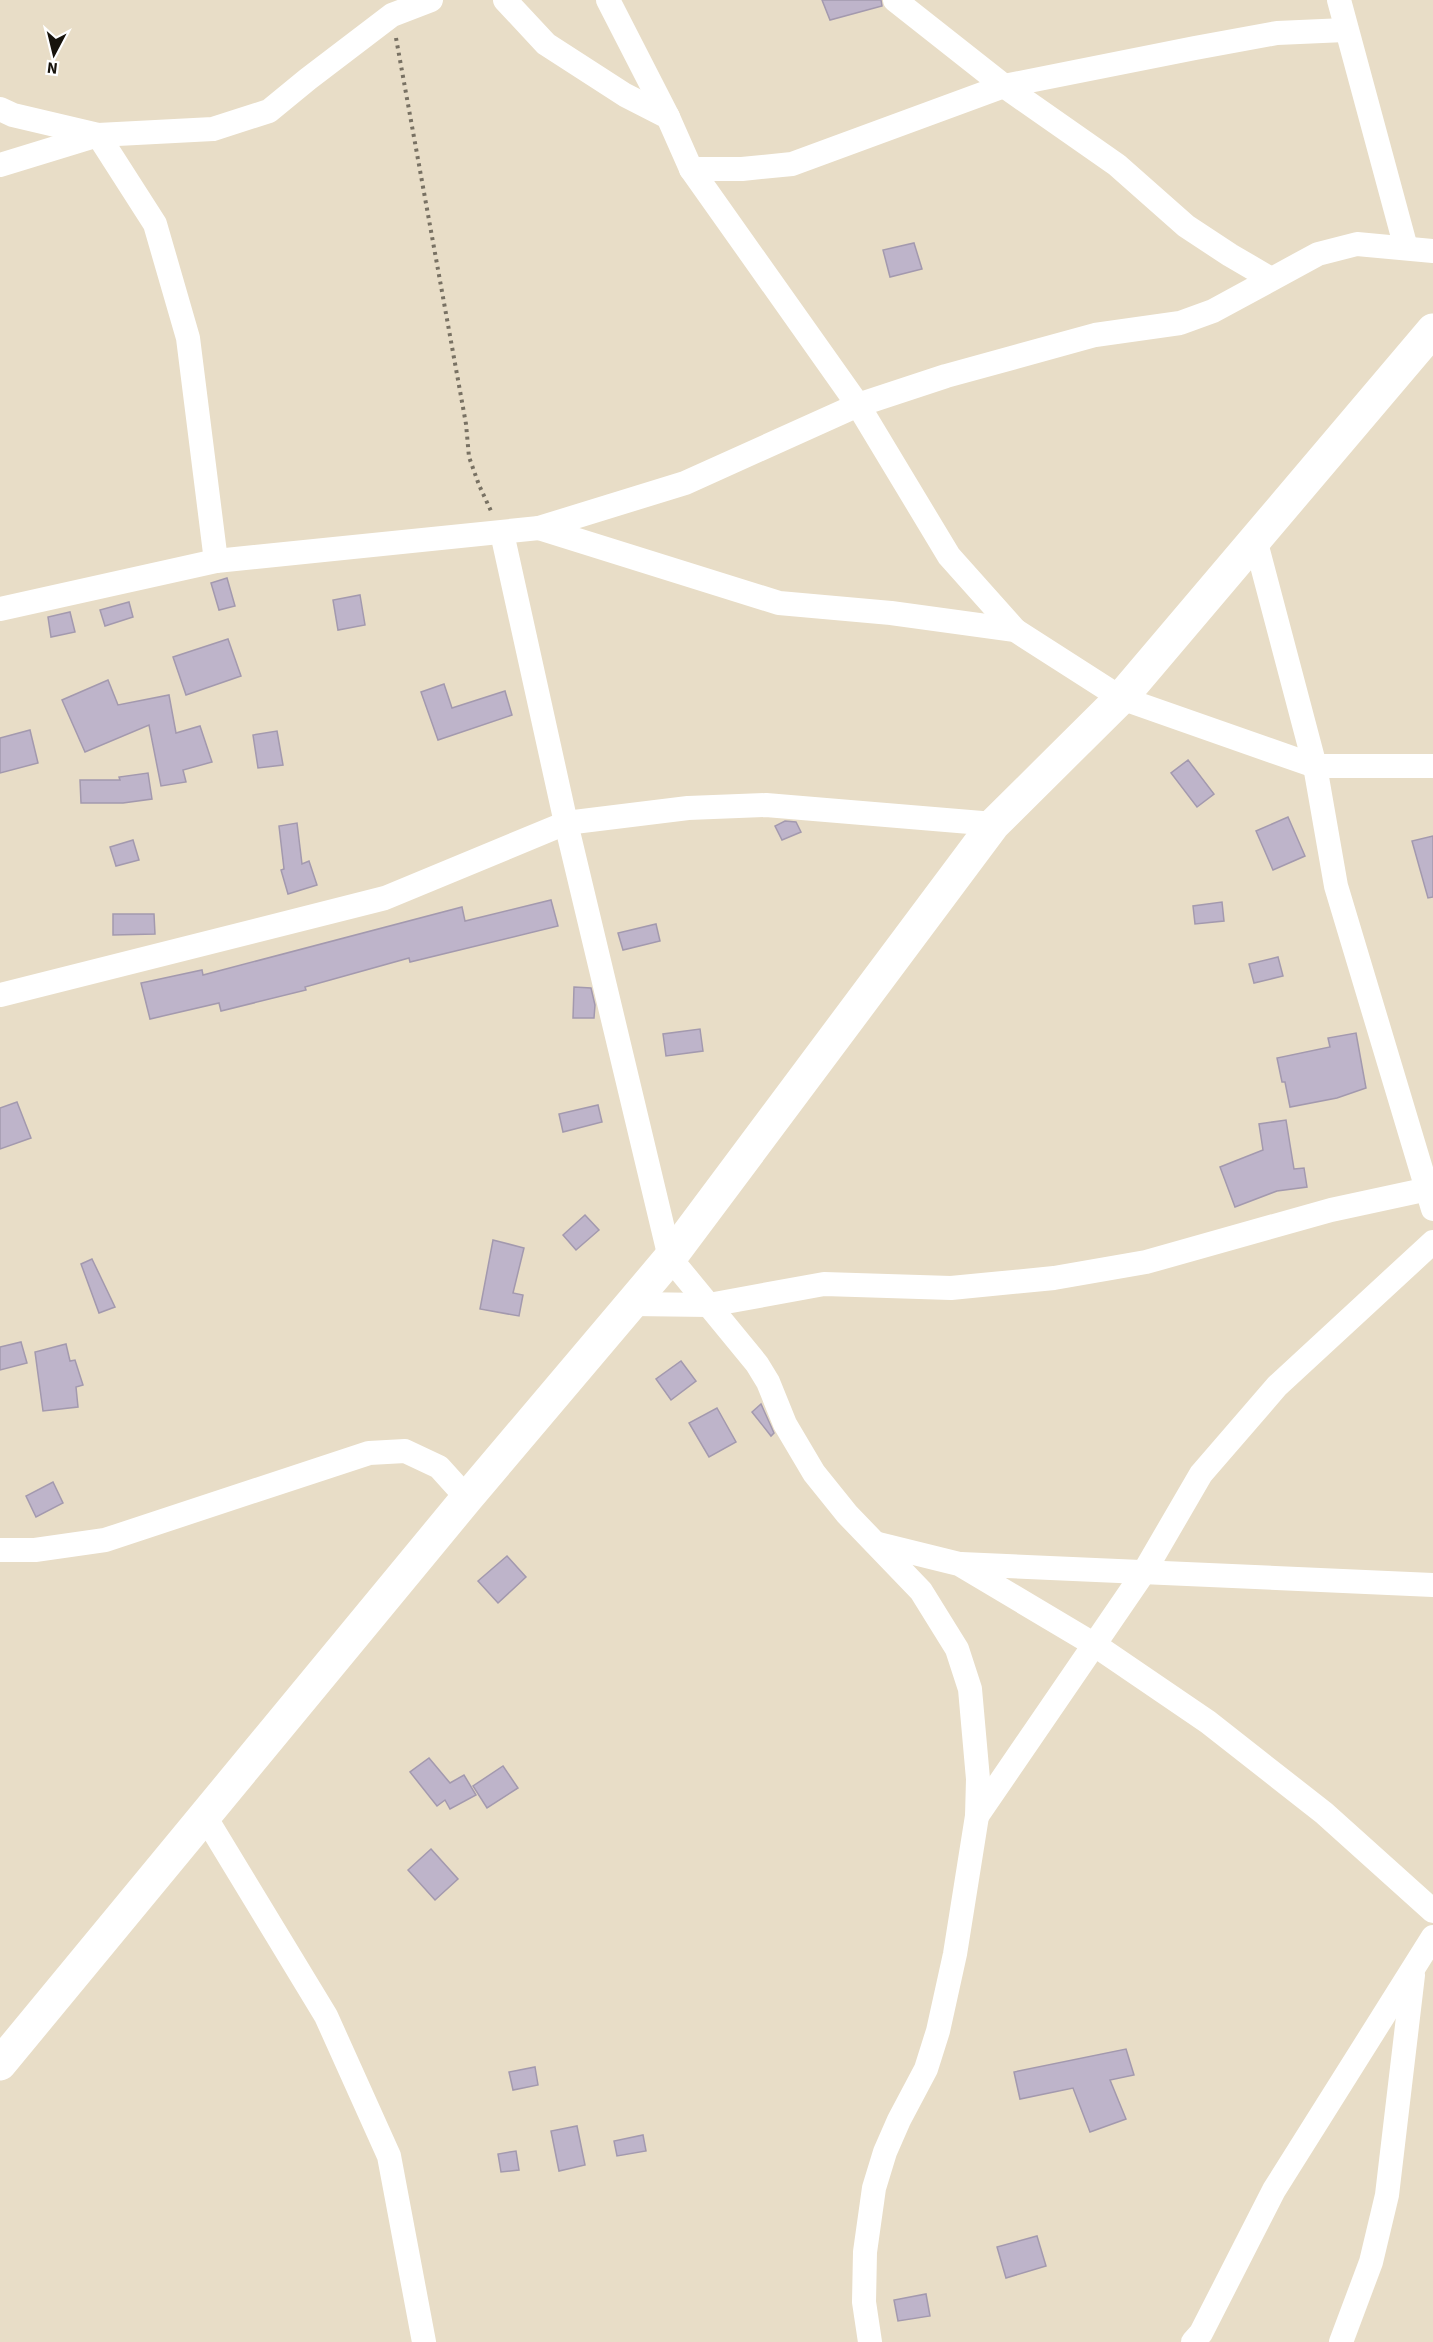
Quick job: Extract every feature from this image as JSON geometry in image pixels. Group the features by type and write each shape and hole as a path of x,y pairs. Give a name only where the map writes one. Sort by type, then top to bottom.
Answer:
{"highway":[{"path":"0,2064 467,1498 670,1258 994,824 1121,698 1433,330"}],"street":[{"path":"0,165 98,135 213,129 269,111 392,15 431,0"},
{"path":"505,0 546,44 625,95 668,117"},
{"path":"608,0 668,117 691,169 858,405 949,556 1015,630 1121,698 1315,766 1433,766"},
{"path":"895,0 1004,86 1117,165 1186,226 1271,279"},
{"path":"1339,0 1345,30 1406,248"},
{"path":"691,169 742,169 792,164 1004,86 1277,33 1345,30"},
{"path":"0,109 13,116 98,135 155,224 188,338 216,561"},
{"path":"0,609 216,561 539,528 686,483 858,405 946,376 1095,335 1180,323 1213,311 1318,254 1357,243 1433,252"},
{"path":"539,528 779,603 891,613 1015,630"},
{"path":"502,533 566,823 670,1258 757,1364 768,1382 789,1432 814,1473 847,1514 921,1591 957,1649 970,1689 978,1779 976,1816 955,1954 938,2031 926,2069 885,2152 874,2188 865,2252 864,2302 870,2342"},
{"path":"632,1304 708,1305 824,1284 951,1288 1054,1278 1146,1262 1331,1210 1431,1195 1336,886 1315,766 1255,539"},
{"path":"0,995 385,898 566,823 688,808 766,805 994,824"},
{"path":"976,1816 1144,1572 1201,1474 1277,1386 1433,1242"},
{"path":"0,1550 35,1550 105,1540 369,1453 405,1451 439,1467 467,1498"},
{"path":"877,1544 959,1564 1433,1585"},
{"path":"959,1564 1095,1644 1217,1729 1324,1813 1433,1911"},
{"path":"204,1815 326,2016 388,2156 424,2342"},
{"path":"1193,2342 1201,2332 1275,2190 1433,1937"},
{"path":"1341,2342 1371,2262 1387,2195 1414,1967"}],"path":[{"path":"392,15 466,424 469,457 478,485 502,533"}],"building":[{"path":"822,0 881,0 882,6 830,20"},
{"path":"914,243 922,269 890,277 883,250"},
{"path":"227,578 235,606 219,610 211,583"},
{"path":"360,595 365,625 338,630 333,600"},
{"path":"129,602 133,617 105,626 100,610"},
{"path":"70,612 75,632 51,637 48,617"},
{"path":"228,639 241,676 186,695 173,657"},
{"path":"108,680 118,705 169,695 176,733 200,726 212,762 183,770 186,782 161,786 149,725 85,752 62,700"},
{"path":"444,684 452,708 505,691 512,715 438,740 421,692"},
{"path":"30,730 38,763 0,773 0,738"},
{"path":"277,731 283,765 258,768 253,735"},
{"path":"1188,760 1214,794 1197,807 1171,773"},
{"path":"148,773 152,799 123,803 81,803 80,780 120,780 119,777"},
{"path":"1288,817 1305,856 1273,870 1256,831"},
{"path":"785,821 796,822 801,832 782,840 775,826"},
{"path":"297,823 302,864 309,861 317,885 288,894 281,870 284,869 279,826"},
{"path":"1433,836 1433,897 1428,898 1412,841"},
{"path":"133,840 139,860 116,866 110,847"},
{"path":"551,900 558,926 410,962 409,958 305,987 306,990 221,1011 219,1003 150,1019 141,983 202,970 203,975 462,907 465,921"},
{"path":"1222,902 1224,921 1195,924 1193,906"},
{"path":"113,914 154,914 155,934 113,935"},
{"path":"656,924 660,941 623,950 618,933"},
{"path":"1278,957 1283,976 1254,983 1249,964"},
{"path":"574,987 591,988 595,1005 594,1018 573,1018"},
{"path":"700,1029 703,1051 666,1056 663,1034"},
{"path":"1356,1033 1366,1088 1337,1098 1290,1107 1277,1058 1330,1047 1328,1038"},
{"path":"17,1102 31,1138 0,1149 0,1108"},
{"path":"598,1105 602,1122 563,1132 559,1114"},
{"path":"1286,1120 1294,1169 1304,1168 1307,1187 1277,1191 1235,1207 1220,1167 1263,1150 1259,1124"},
{"path":"585,1215 599,1230 576,1250 563,1235"},
{"path":"493,1240 524,1248 513,1293 523,1295 519,1316 480,1309"},
{"path":"92,1259 115,1307 99,1313 81,1264"},
{"path":"21,1342 27,1363 0,1370 0,1347"},
{"path":"66,1344 70,1361 75,1360 83,1385 76,1387 78,1407 43,1411 35,1352"},
{"path":"681,1361 696,1381 671,1400 656,1379"},
{"path":"761,1404 774,1433 771,1436 752,1412"},
{"path":"717,1408 736,1442 709,1457 689,1423"},
{"path":"53,1482 63,1503 36,1517 26,1496"},
{"path":"507,1556 526,1577 498,1603 478,1581"},
{"path":"429,1758 450,1783 464,1775 476,1795 450,1809 445,1800 437,1806 410,1772"},
{"path":"503,1766 518,1788 487,1808 473,1786"},
{"path":"431,1849 458,1879 435,1900 408,1870"},
{"path":"1126,2049 1134,2075 1110,2080 1126,2119 1090,2132 1073,2088 1020,2099 1014,2072"},
{"path":"535,2067 538,2085 513,2090 509,2072"},
{"path":"577,2126 585,2165 559,2171 551,2131"},
{"path":"643,2135 646,2151 617,2156 614,2141"},
{"path":"516,2151 519,2170 501,2172 498,2154"},
{"path":"1037,2236 1046,2266 1006,2278 997,2247"},
{"path":"926,2294 930,2316 898,2321 894,2300"}]}
